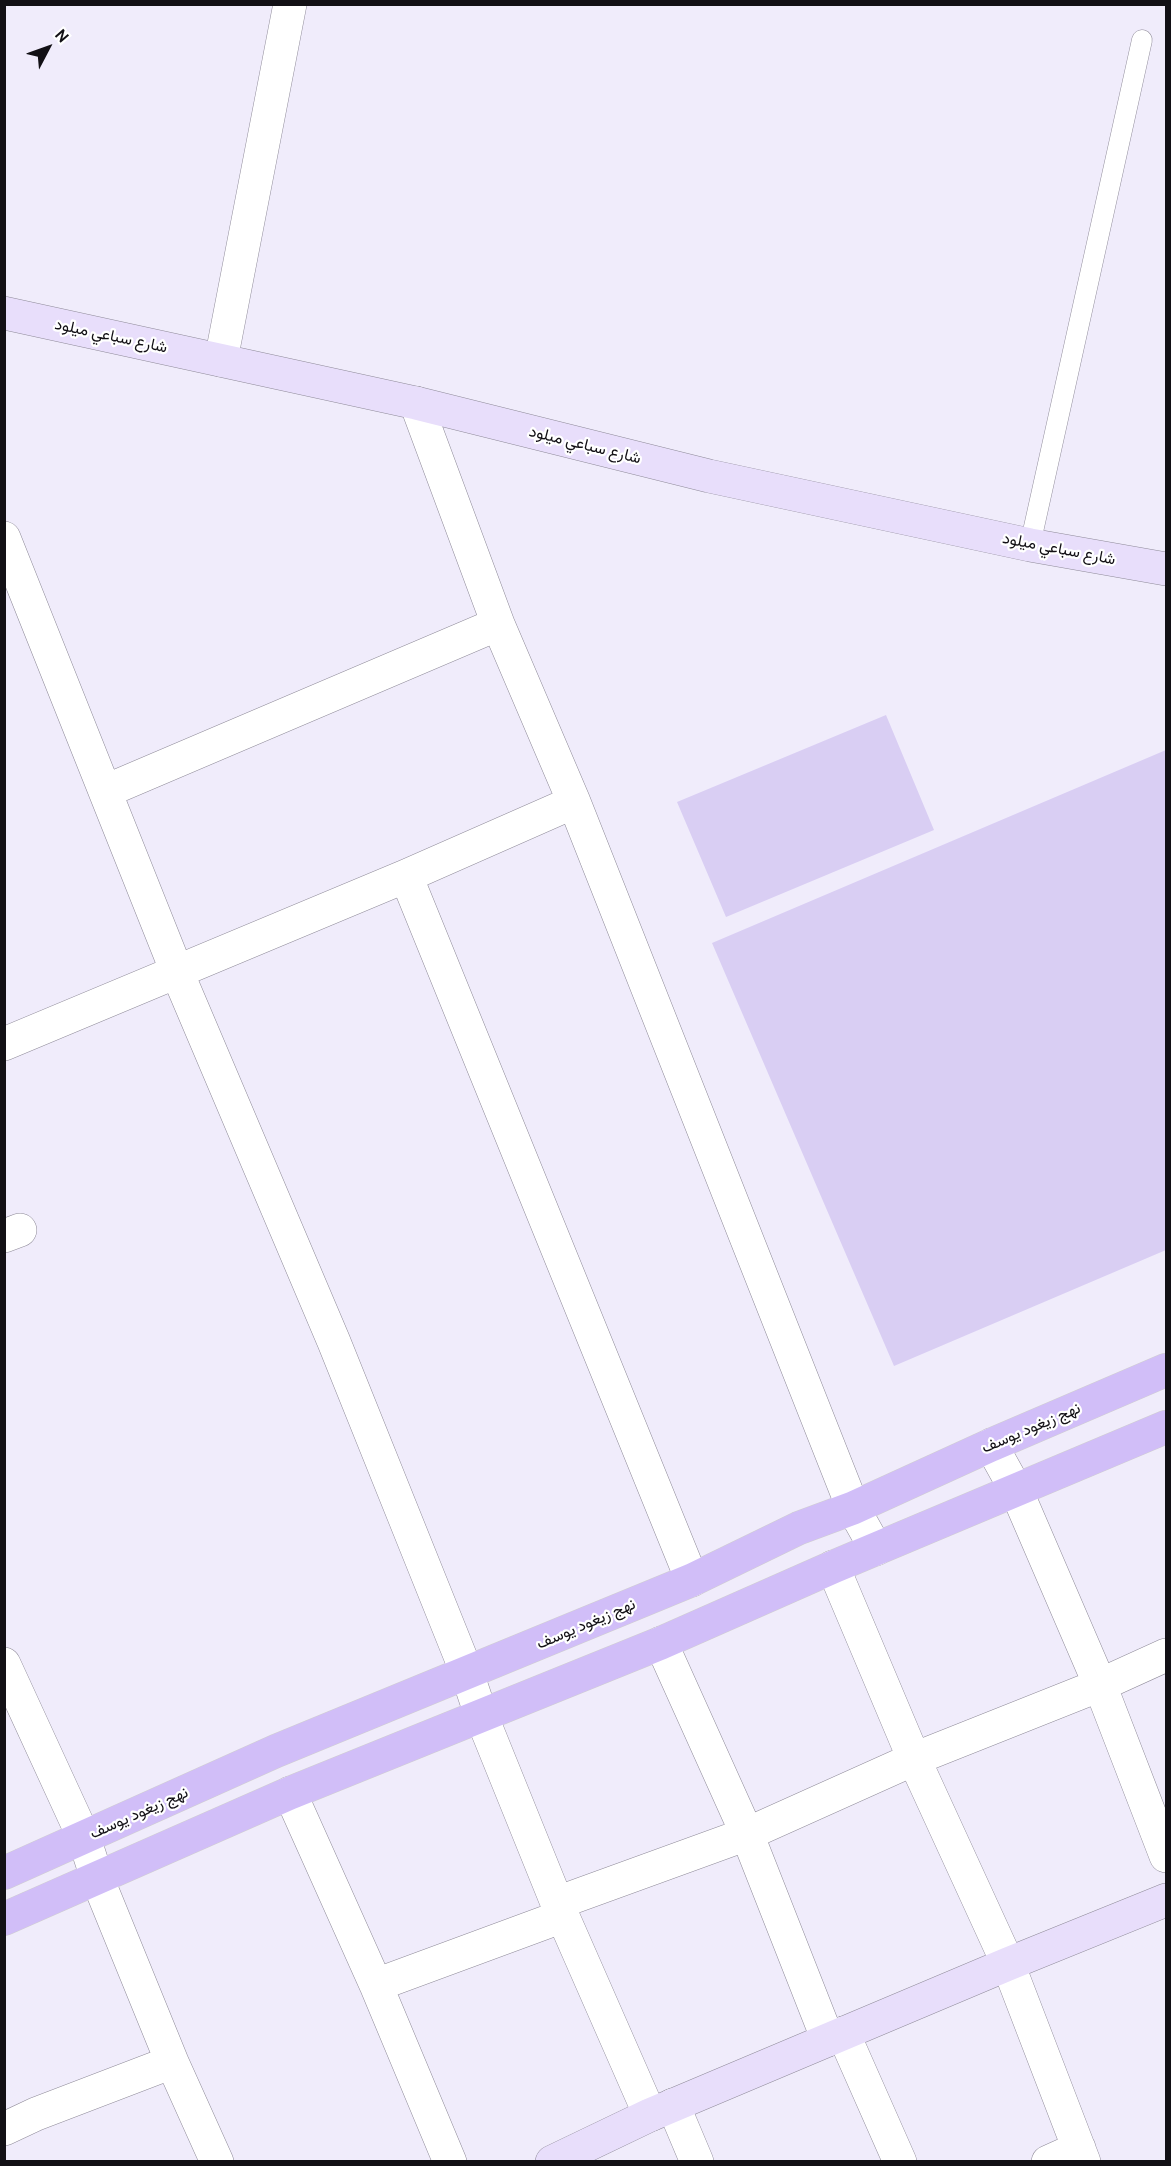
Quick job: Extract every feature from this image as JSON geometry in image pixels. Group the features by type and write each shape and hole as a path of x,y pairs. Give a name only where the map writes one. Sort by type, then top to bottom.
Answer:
{"main road":[{"name":"نهج زيغود يوسف","path":"4,1873 276,1751 692,1580 799,1528 853,1508 991,1445 1166,1371"},
{"path":"4,1919 290,1793 662,1643 833,1567 1167,1427"}],"street":[{"path":"221,360 290,4"},
{"name":"شارع سباعي ميلود","path":"4,313 416,403 709,476 1030,545 1167,569"},
{"path":"416,403 498,624 574,802 853,1508 876,1549"},
{"path":"4,538 177,972 334,1342 560,1909 662,2110 697,2162"},
{"path":"106,791 498,624"},
{"path":"4,1044 406,876 574,802"},
{"path":"406,876 692,1580"},
{"path":"991,1445 1016,1490 1100,1685 1167,1856"},
{"path":"833,1567 914,1759 1008,1964 1082,2155 1048,2162"},
{"path":"662,1643 836,2037 900,2162"},
{"path":"376,1985 747,1834 914,1759 1100,1685 1167,1655"},
{"path":"4,1664 84,1838 97,1878 172,2062 217,2162"},
{"path":"290,1793 376,1985 450,2162"},
{"path":"552,2162 662,2110 1008,1964 1167,1900"},
{"path":"4,2128 172,2062"}],"lane":[{"path":"1030,545 1142,40"}],"shaded area":[{"path":"886,715 934,830 726,917 677,802"},
{"path":"1166,750 1166,1250 894,1366 712,943"}]}
